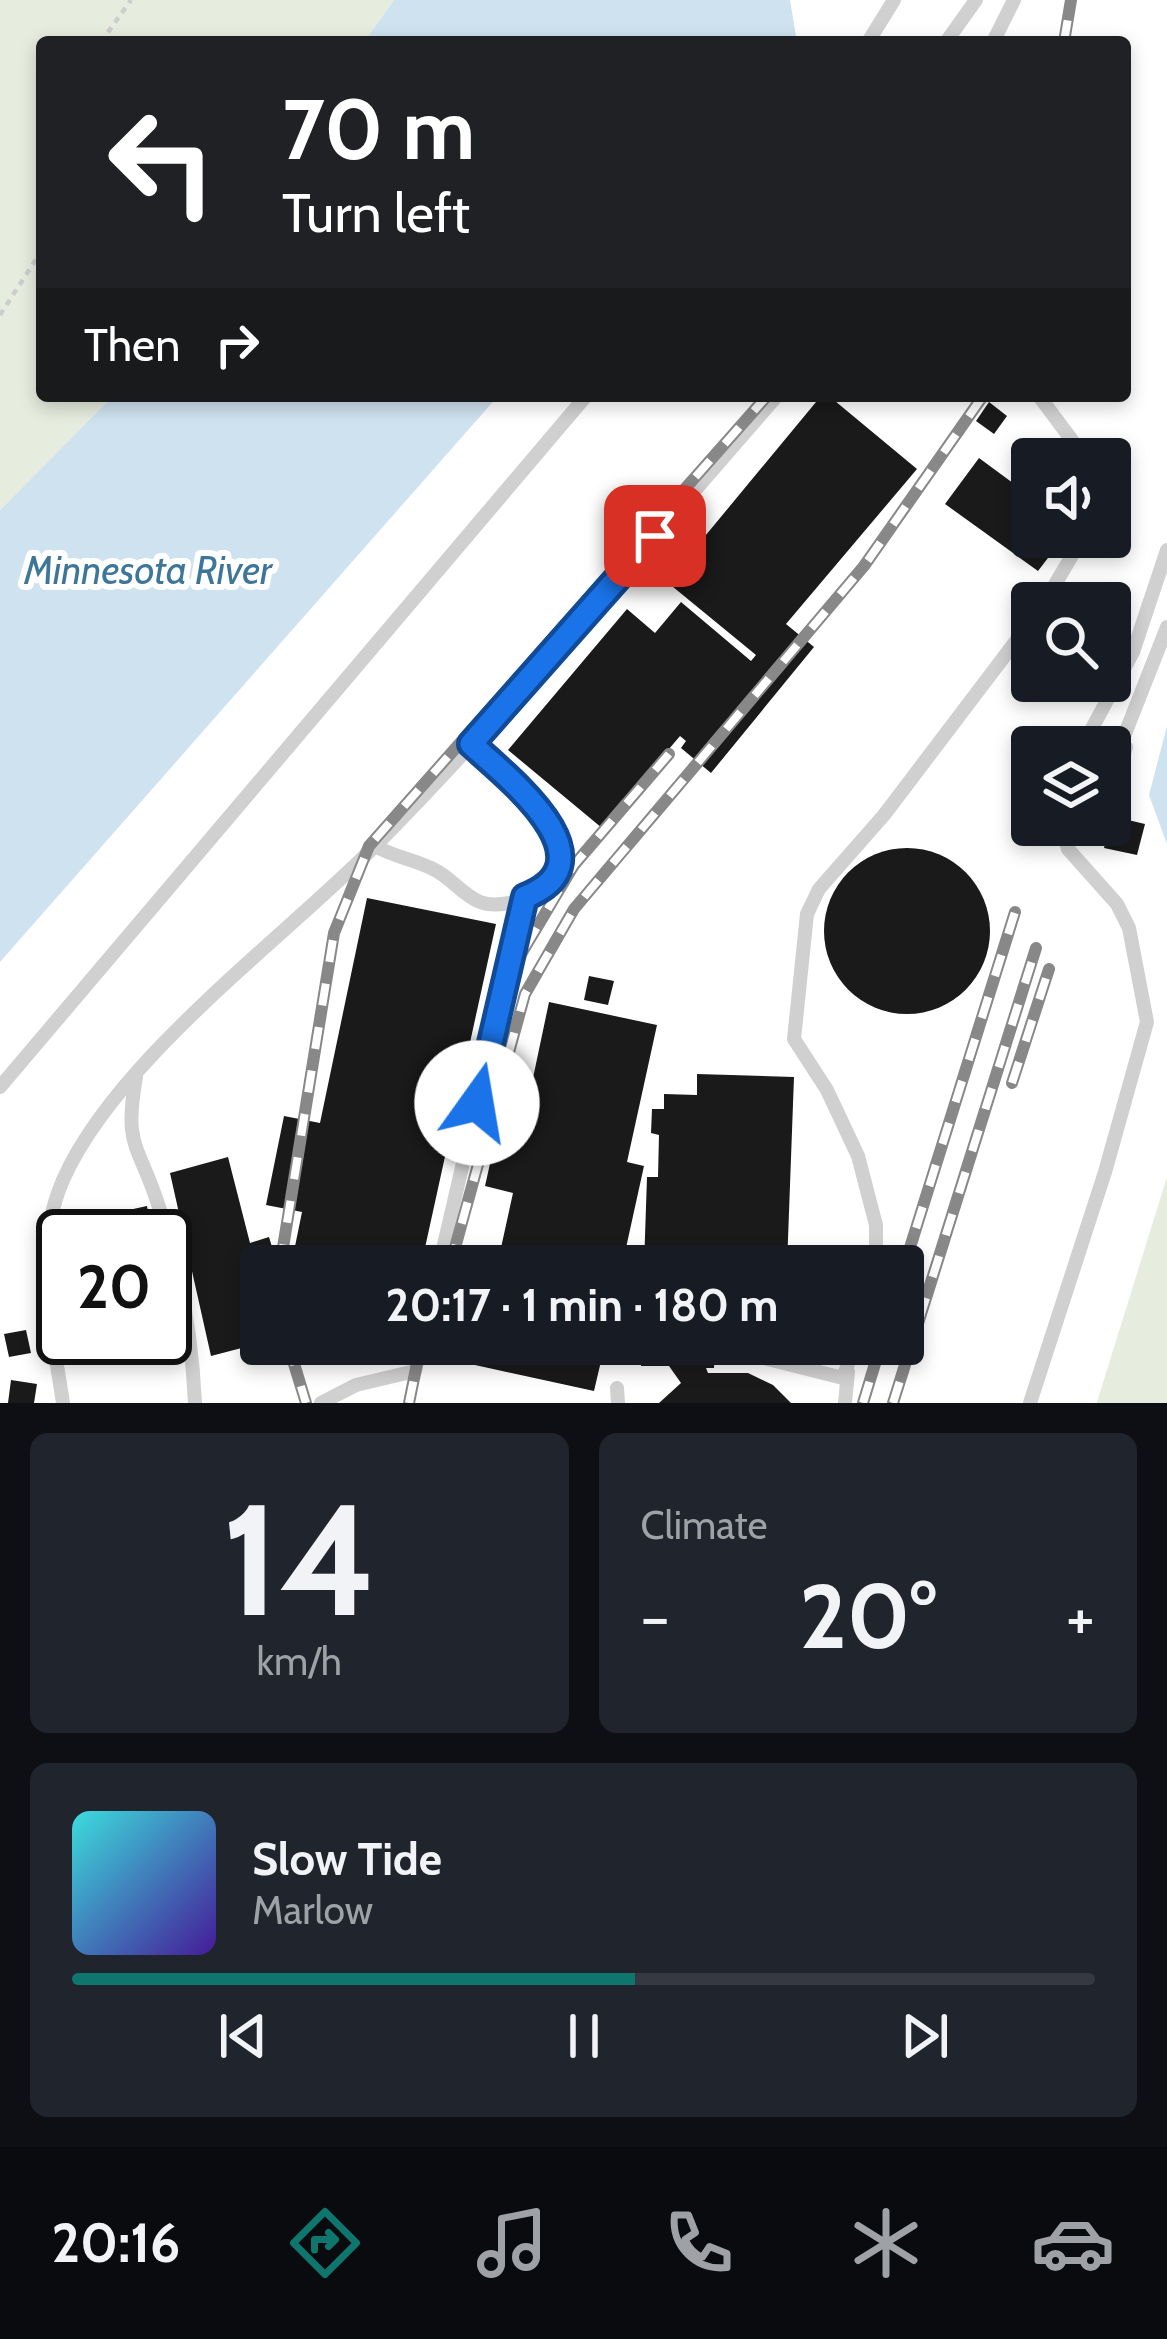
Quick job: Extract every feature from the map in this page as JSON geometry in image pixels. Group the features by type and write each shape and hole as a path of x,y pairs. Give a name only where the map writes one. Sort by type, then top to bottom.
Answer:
{"lane":[{"path":"872,36 894,0"},
{"path":"950,36 976,0"},
{"path":"995,36 1014,0"},
{"path":"0,1087 581,402"},
{"path":"63,1403 47,1294 47,1224 82,1142 136,1075 375,846 471,744 772,402"},
{"path":"1043,402 1070,438"},
{"path":"1093,726 1135,646 1167,550"},
{"path":"1135,646 1148,644 1167,625"},
{"path":"1131,727 1167,625"},
{"path":"876,1245 876,1225 858,1156 827,1090 794,1039 807,914 819,889 884,815 1011,648"},
{"path":"375,846 436,870 481,902 512,903 552,878 561,854 554,829 528,796 471,744"},
{"path":"1030,1403 1147,1022 1130,928 1117,904 1067,846"},
{"path":"444,1245 525,897"},
{"path":"136,1075 127,1128 157,1198 183,1302 195,1403"},
{"path":"82,1142 104,1124 117,1122 127,1128"},
{"path":"321,1403 356,1385 415,1371 416,1365"},
{"path":"792,1365 843,1378 848,1367"},
{"path":"844,1403 848,1367"}],"path":[{"path":"105,36 131,0"},
{"path":"0,315 36,259"}],"shaded area":[{"path":"0,0 394,0 368,36 36,36 36,402 107,402 0,510"},
{"path":"1167,1177 1167,1403 1097,1403 1097,1402"}],"water":[{"path":"394,0 790,0 796,36 368,36"},
{"name":"Minnesota River","path":"107,402 493,402 0,962 0,510"},
{"path":"1167,726 1167,844 1149,795"}],"building":[{"path":"816,402 836,402 917,469 786,624 814,647 711,773 681,748 686,741 680,736 602,828 508,750 627,609 655,633 681,602 751,661 756,655 667,582"},
{"path":"989,402 1007,416 994,434 976,421"},
{"path":"979,458 1011,482 1011,552 945,504"},
{"path":"1020,558 1048,558 1038,571"},
{"path":"1131,821 1145,824 1137,855 1104,848 1131,846"},
{"path":"907,848 939,855 965,873 983,899 990,931 983,963 965,989 939,1007 907,1014 875,1007 849,989 831,963 824,931 831,899 849,873 875,855"},
{"path":"367,898 496,924 426,1245 295,1245 302,1212 266,1205 284,1116 320,1123"},
{"path":"589,976 614,981 608,1005 584,1000"},
{"path":"549,1002 657,1025 627,1162 644,1166 627,1245 502,1245 513,1193 485,1186 506,1092 529,1097"},
{"path":"697,1074 794,1077 788,1245 645,1245 647,1177 658,1177 659,1135 651,1133 652,1109 664,1109 664,1094 697,1095"},
{"path":"228,1157 250,1243 269,1237 271,1245 240,1245 240,1348 211,1356 192,1271 192,1209 178,1209 170,1173"},
{"path":"26,1330 31,1353 9,1357 4,1334"},
{"path":"475,1365 600,1365 594,1391"},
{"path":"714,1365 706,1368 708,1373 748,1373 773,1385 791,1403 659,1403 681,1383 669,1366 641,1366"},
{"path":"11,1380 37,1384 34,1403 8,1403"}],"railway":[{"path":"1065,36 1071,0"},
{"path":"283,1245 334,933 369,846 762,402"},
{"path":"456,1245 525,994 574,909 864,566 979,402"},
{"path":"475,1114 505,981 574,865 669,754"},
{"path":"911,1245 1015,912"},
{"path":"893,1403 1036,948"},
{"path":"1012,1083 1049,969"},
{"path":"294,1365 306,1403"},
{"path":"409,1403 417,1365"},
{"path":"863,1403 875,1365"}],"route":[{"path":"477,1103 525,897 552,878 561,854 554,829 528,796 471,744 655,536"}]}
